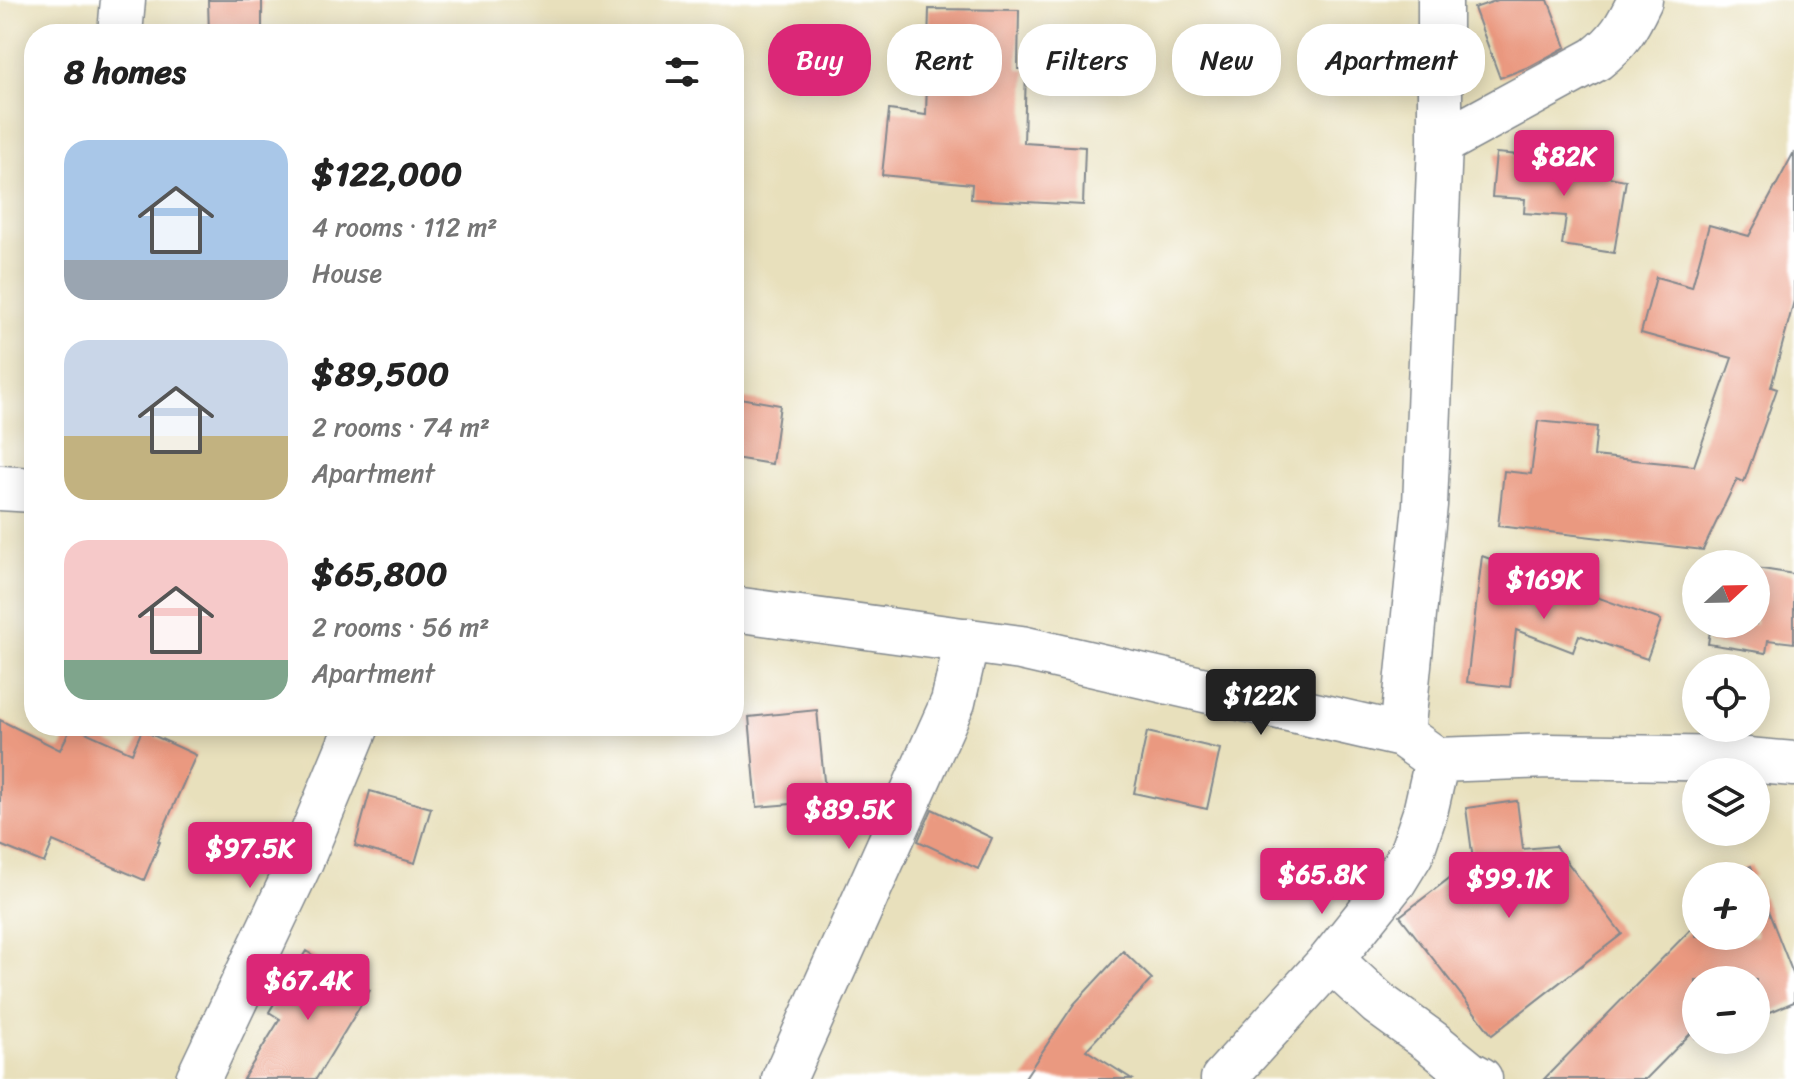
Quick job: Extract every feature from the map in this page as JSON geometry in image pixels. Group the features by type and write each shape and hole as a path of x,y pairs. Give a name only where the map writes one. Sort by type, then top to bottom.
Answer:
{"street":[{"path":"121,24 123,0"},
{"path":"1402,735 1425,505 1440,144 1440,0"},
{"path":"1440,144 1596,59 1625,30 1640,0"},
{"path":"0,488 24,489"},
{"path":"744,610 1021,648 1402,735 1437,760 1549,756 1736,759 1794,764"},
{"path":"784,1079 953,702 967,640"},
{"path":"198,1079 301,861 353,736"},
{"path":"1223,1079 1331,960 1395,880 1411,854 1425,813 1437,760"},
{"path":"1331,960 1379,1004 1480,1079"}],"building":[{"path":"208,0 262,0 262,24 209,24"},
{"path":"1498,0 1548,0 1566,47 1500,78 1485,38 1485,24 1480,24 1474,8"},
{"path":"929,9 1019,10 1018,96 1025,96 1024,143 1085,147 1083,205 971,199 972,184 882,175 889,110 926,115 927,96 1002,96 1002,24 929,24"},
{"path":"1794,152 1794,301 1771,387 1777,389 1744,482 1737,479 1703,550 1498,526 1504,471 1531,474 1538,421 1597,427 1594,456 1694,466 1732,358 1641,333 1656,277 1692,287 1709,225 1749,236"},
{"path":"1496,153 1556,158 1556,168 1626,180 1614,253 1562,245 1566,216 1524,213 1525,199 1492,197"},
{"path":"744,399 780,405 772,464 744,460"},
{"path":"1482,556 1661,620 1647,659 1579,635 1573,652 1516,630 1510,687 1467,682"},
{"path":"1770,570 1794,574 1794,643 1768,640 1766,653 1708,644 1709,638 1770,638"},
{"path":"817,710 826,801 757,807 749,717"},
{"path":"0,720 24,732 24,736 32,736 60,750 67,736 94,736 132,753 139,736 155,736 196,755 144,880 53,841 44,863 0,845"},
{"path":"1147,732 1220,749 1207,809 1134,793"},
{"path":"370,791 431,808 415,863 355,846"},
{"path":"1517,801 1523,849 1555,846 1622,934 1492,1035 1400,916 1473,860 1466,808"},
{"path":"932,809 992,838 978,869 918,841"},
{"path":"1770,915 1794,976 1794,1002 1770,1012 1770,966 1682,966 1682,1042 1646,1079 1544,1079 1682,938 1682,950 1770,950"},
{"path":"306,951 370,990 316,1079 243,1079 280,1019 269,1012"},
{"path":"1123,951 1152,979 1086,1050 1132,1079 1024,1079 1074,1004"}]}
